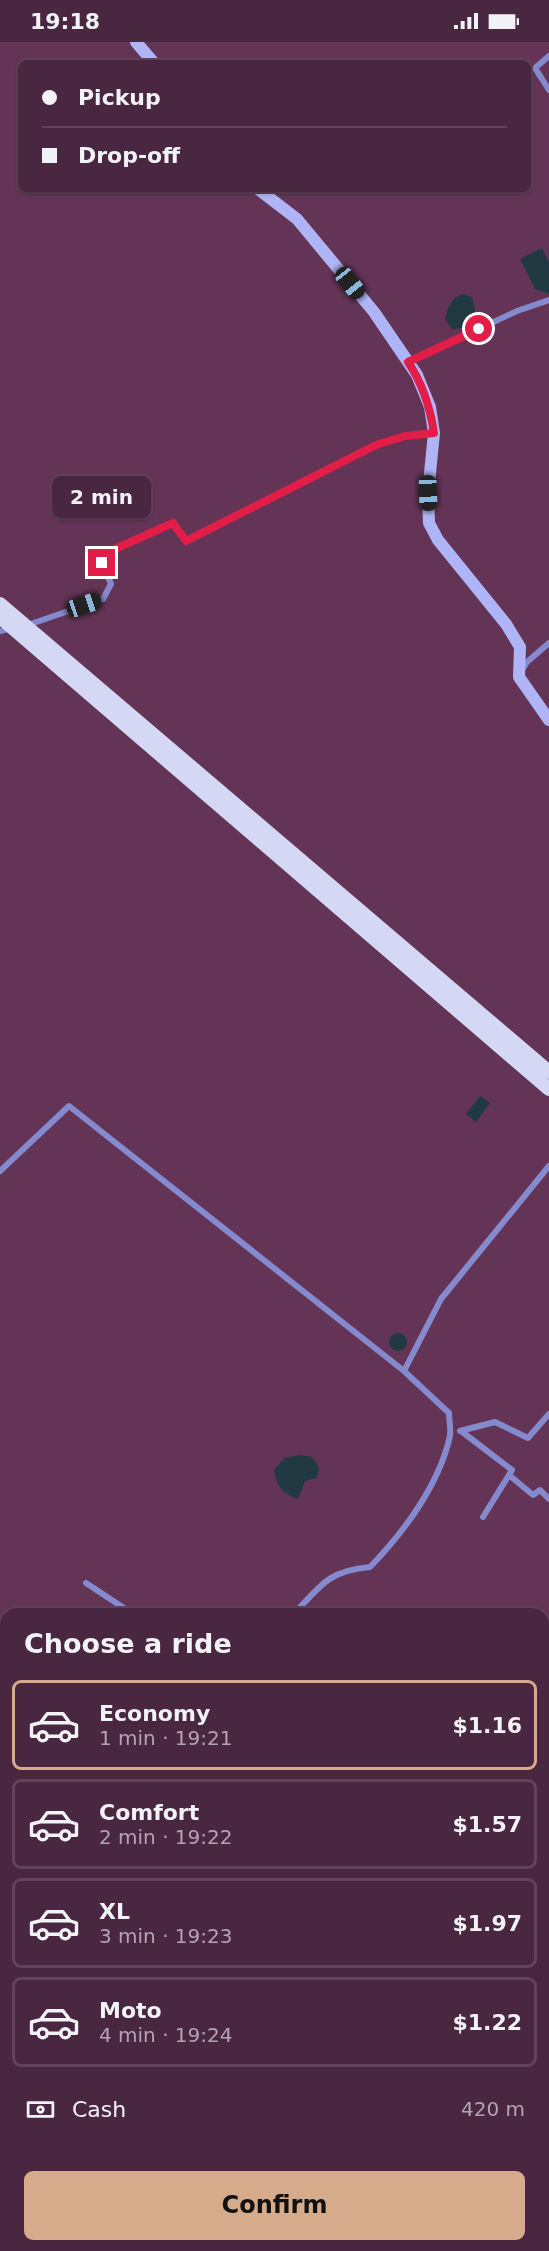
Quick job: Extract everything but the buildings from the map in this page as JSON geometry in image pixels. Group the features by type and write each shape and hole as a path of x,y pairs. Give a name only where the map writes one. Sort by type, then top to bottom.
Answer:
{"main road":[{"path":"0,604 13,628 549,1072"},
{"path":"0,617 549,1089"}],"street":[{"path":"136,42 151,60"},
{"path":"549,56 535,68 549,90"},
{"path":"262,192 304,227 374,312 417,375 430,406 434,433 428,493 429,523 438,540 500,616 520,646 519,676 549,720"},
{"path":"408,362 517,310 549,300"},
{"path":"13,628 104,599 111,584 102,563 108,552 173,523 186,541 376,445 405,436 434,433"},
{"path":"519,676 526,662 549,644"},
{"path":"0,1171 69,1106 404,1371 449,1413 450,1434 435,1478 392,1545 370,1567 350,1569 327,1578 300,1608"},
{"path":"404,1371 441,1299 549,1166"},
{"path":"450,1434 495,1422 528,1438 549,1414"},
{"path":"461,1431 512,1470 483,1517"},
{"path":"508,1475 533,1495 540,1490 549,1499"},
{"path":"87,1583 124,1608"}],"water":[{"path":"542,248 549,263 549,294 535,289 520,259"},
{"path":"462,294 472,297 476,315 462,328 452,329 445,319 446,315 452,301"},
{"path":"480,1096 490,1103 476,1122 466,1114"},
{"path":"394,1333 402,1333 407,1338 405,1349 394,1351 389,1346 389,1338"},
{"path":"300,1455 312,1457 319,1467 317,1478 305,1481 298,1499 281,1488 276,1480 274,1469 285,1458"}],"route":[{"path":"102,563 108,552 173,523 186,541 284,489 376,445 405,436 434,433 430,406 417,375 408,362 479,329"}]}
